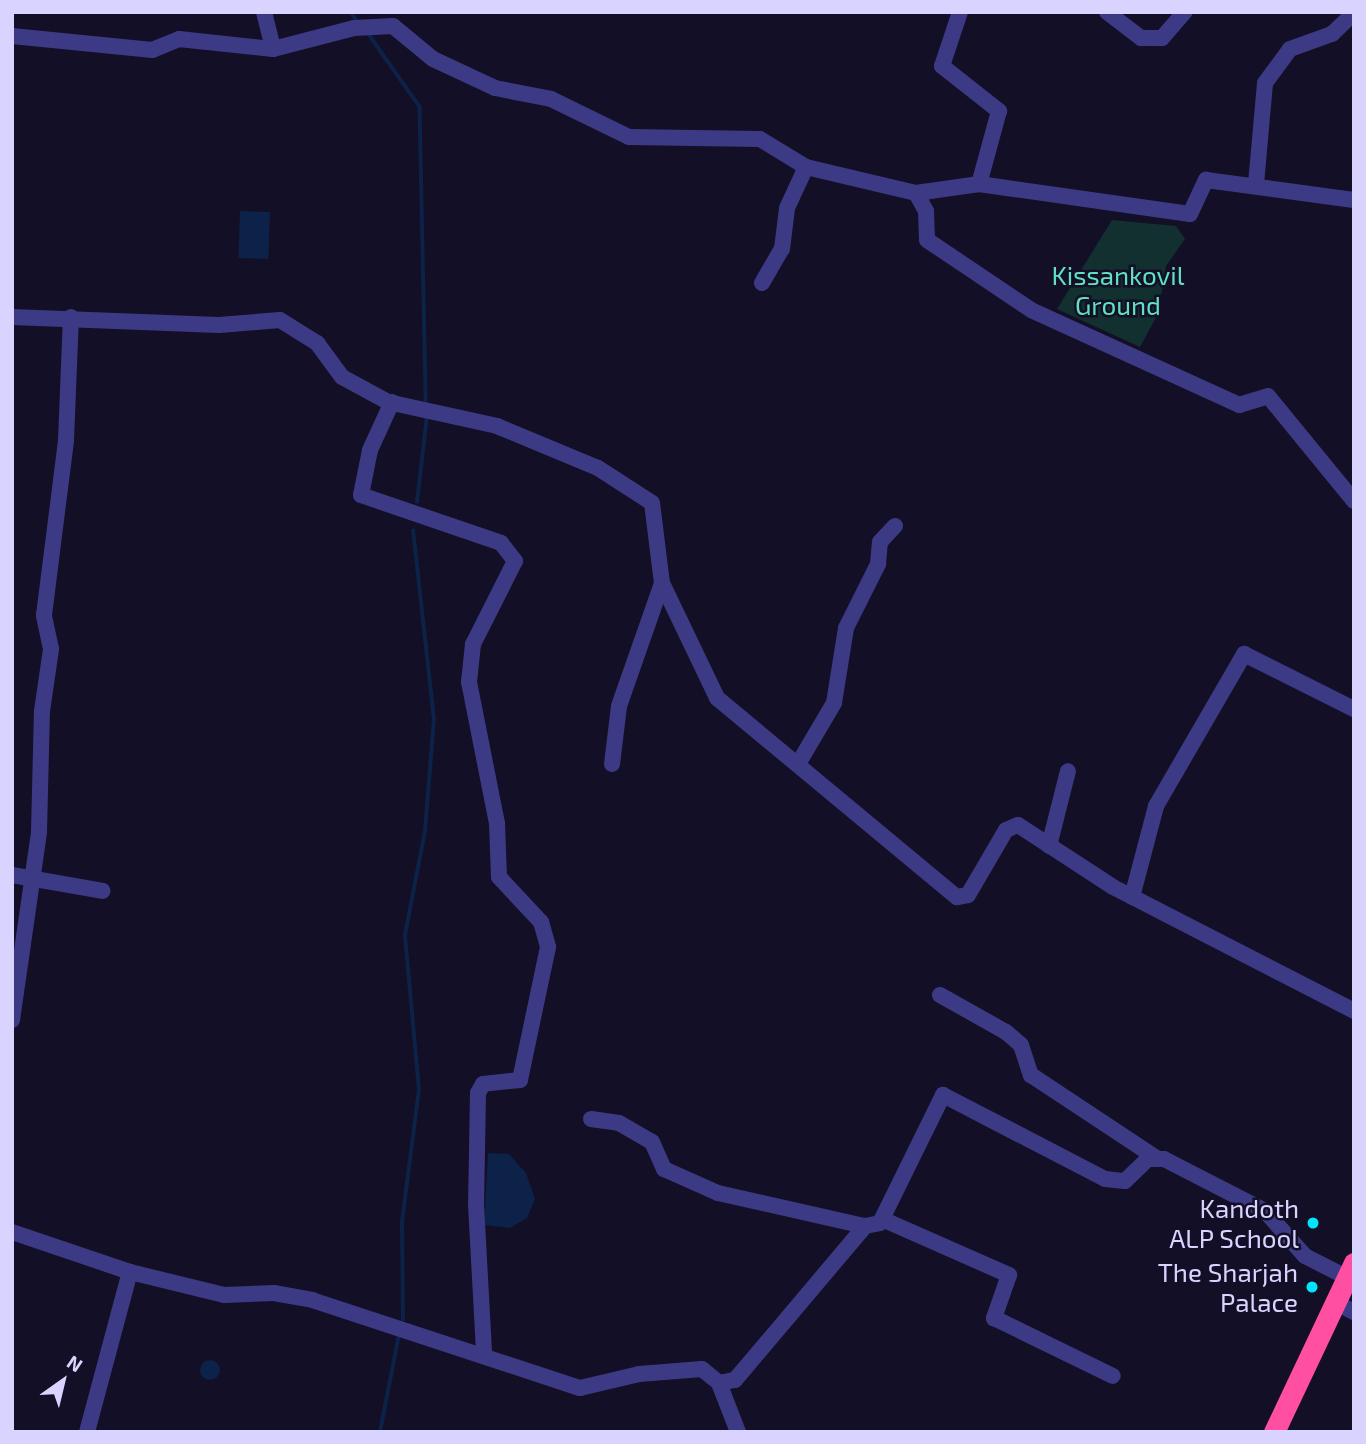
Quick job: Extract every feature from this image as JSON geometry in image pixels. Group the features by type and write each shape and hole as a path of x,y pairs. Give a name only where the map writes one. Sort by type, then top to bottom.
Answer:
{"highway":[{"path":"1274,1432 1345,1307 1350,1270"}],"street":[{"path":"264,12 273,49"},
{"path":"960,12 942,66 999,111 979,184"},
{"path":"1107,12 1141,38 1162,38 1185,12"},
{"path":"1256,184 1265,83 1290,49 1332,34 1354,13"},
{"path":"12,36 152,50 179,39 273,49 368,23 393,26 433,59 495,88 551,99 629,137 760,139 806,167 916,193 979,184 1190,214 1206,180 1256,184 1354,200"},
{"path":"762,283 782,250 787,208 806,167"},
{"path":"916,193 926,211 927,240 1031,310 1239,405 1268,396 1354,501"},
{"path":"12,317 71,317 219,325 280,320 317,343 342,377 392,402 497,426 597,468 652,503 662,583 717,698 961,898 1006,830 1017,825 1132,897 1354,1011"},
{"path":"12,1020 20,934 33,876 51,649 44,615 66,440 71,317"},
{"path":"392,402 370,450 361,495 501,542 515,561 473,644 469,682 497,823 499,877 541,922 548,947 520,1080 483,1084 478,1093 476,1204 484,1353"},
{"path":"798,764 834,703 846,628 878,564 880,542 895,526"},
{"path":"612,764 619,706 662,583"},
{"path":"1132,897 1156,806 1244,654 1354,709"},
{"path":"1049,846 1068,771"},
{"path":"12,875 33,876 103,891"},
{"path":"940,995 1006,1032 1021,1045 1031,1075 1158,1159 1265,1211 1305,1256 1350,1270"},
{"path":"719,1383 735,1380 781,1333 865,1226 882,1219 943,1095 1105,1179 1125,1181 1148,1159 1158,1159"},
{"path":"591,1119 619,1123 652,1142 664,1169 718,1194 865,1226"},
{"path":"882,1219 1009,1275 994,1318 1113,1376"},
{"path":"12,1232 130,1272 225,1294 274,1293 312,1300 434,1343 484,1353 580,1388 702,1369 719,1383 738,1432"},
{"path":"88,1432 130,1272"}],"green space":[{"name":"Kissankovil Ground","path":"1112,220 1176,226 1185,239 1166,266 1158,314 1140,347 1057,309"}],"water":[{"path":"240,211 270,212 268,259 238,258"},
{"path":"488,1153 509,1154 526,1173 535,1199 527,1218 510,1228 484,1225"},
{"path":"210,1360 217,1363 220,1370 217,1377 210,1380 203,1377 200,1370 203,1363"}],"waterway":[{"path":"351,12 358,22"},
{"path":"368,33 420,107 426,400"},
{"path":"417,502 427,415"},
{"path":"403,1320 402,1222 419,1090 405,935 425,831 434,720 413,531"},
{"path":"380,1432 398,1339"}],"place":[{"name":"Kandoth ALP School","path":"1313,1223"},
{"name":"The Sharjah Palace","path":"1312,1287"}]}
